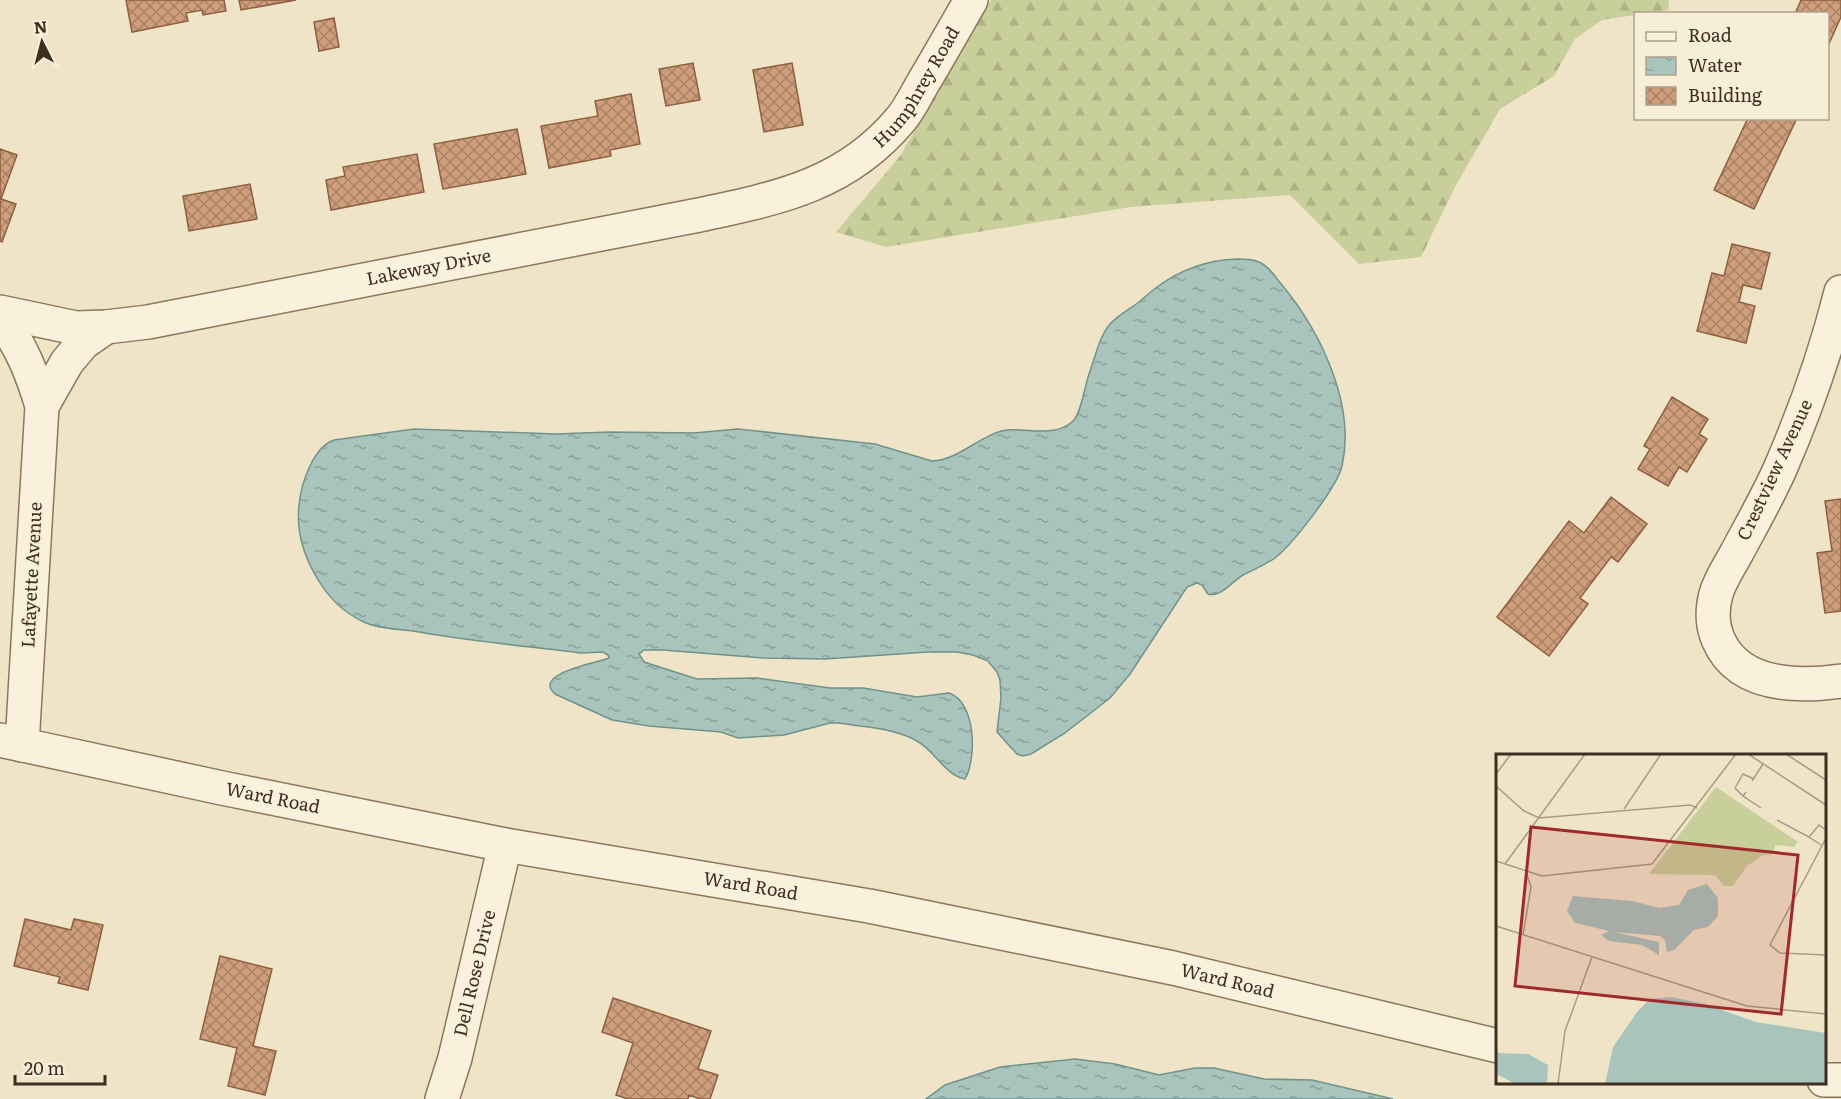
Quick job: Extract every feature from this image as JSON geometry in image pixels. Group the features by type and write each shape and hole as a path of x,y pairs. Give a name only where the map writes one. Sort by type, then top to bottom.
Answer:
{"street":[{"name":"Humphrey Road","path":"851,166 902,117 971,0"},
{"name":"Lakeway Drive","path":"0,312 76,328 148,322 736,207 814,185 851,166"},
{"name":"Crestview Avenue","path":"1841,292 1826,351 1804,413 1770,490 1716,594 1713,611 1715,631 1721,645 1733,664 1754,676 1787,684 1841,681"},
{"name":"Lafayette Avenue","path":"0,318 25,356 42,406 11,742"},
{"name":"Lafayette Avenue","path":"42,406 67,362 83,343 106,327"},
{"name":"Ward Road","path":"11,742 222,788 505,845 869,906 1173,968 1496,1046"},
{"name":"Dell Rose Drive","path":"442,1099 455,1058 505,845"}],"green space":[{"path":"991,0 1669,0 1668,10 1634,12 1634,15 1602,20 1575,39 1554,76 1500,109 1455,187 1421,257 1359,264 1290,195 1131,207 886,247 836,232 900,156"}],"water":[{"path":"1237,259 1257,261 1269,269 1296,303 1321,346 1332,370 1344,418 1345,442 1342,466 1332,487 1313,515 1275,558 1243,575 1217,594 1208,594 1202,585 1197,583 1187,587 1130,674 1110,698 1065,733 1031,754 1023,756 1017,754 997,732 1001,698 997,672 988,661 957,652 825,659 763,658 663,650 644,650 639,654 644,662 697,679 757,678 830,688 863,688 917,697 949,693 958,698 965,707 972,732 971,758 965,779 952,773 917,741 899,733 879,729 830,723 784,735 738,738 721,732 649,726 612,720 555,694 550,687 552,680 559,674 609,658 603,652 581,653 455,638 375,626 364,622 349,614 324,589 314,573 301,539 299,505 302,487 314,458 320,450 334,440 414,429 555,434 694,433 738,429 875,444 932,461 942,460 961,452 997,432 1058,429 1066,426 1076,417 1100,341 1113,321 1175,276 1205,264"},
{"path":"1075,1059 1115,1064 1159,1075 1195,1068 1214,1068 1264,1079 1312,1080 1393,1099 926,1099 945,1085 1000,1067"}],"building":[{"path":"126,0 224,0 226,11 203,15 202,10 186,13 188,21 132,32"},
{"path":"239,0 296,0 241,10"},
{"path":"1801,0 1841,0 1841,17 1829,44 1829,12 1796,12"},
{"path":"334,18 339,47 319,51 314,22"},
{"path":"693,63 700,100 666,106 659,69"},
{"path":"792,63 803,125 764,132 753,70"},
{"path":"631,94 640,144 610,150 611,156 549,168 541,126 598,116 595,101"},
{"path":"1747,120 1796,120 1754,209 1714,190"},
{"path":"517,129 526,174 443,189 434,144"},
{"path":"0,149 17,155 1,199 16,204 2,242 0,241"},
{"path":"417,154 424,192 331,210 326,180 345,176 343,167"},
{"path":"250,184 257,219 189,231 183,196"},
{"path":"1732,244 1770,253 1761,289 1743,285 1739,302 1755,306 1746,343 1697,331 1712,273 1724,276"},
{"path":"1672,397 1708,419 1699,434 1707,439 1687,472 1679,467 1668,486 1638,469 1650,449 1644,446"},
{"path":"1611,497 1647,524 1618,562 1611,557 1580,598 1588,604 1549,656 1497,617 1569,521 1584,533"},
{"path":"1841,499 1841,611 1825,613 1817,553 1832,551 1825,501"},
{"path":"25,919 71,930 74,919 103,925 88,990 58,983 60,977 14,966"},
{"path":"220,956 272,969 253,1046 276,1051 265,1095 228,1086 237,1048 200,1039"},
{"path":"613,998 711,1031 698,1069 718,1075 710,1099 700,1099 689,1095 688,1099 628,1099 616,1095 633,1043 602,1032"}]}
